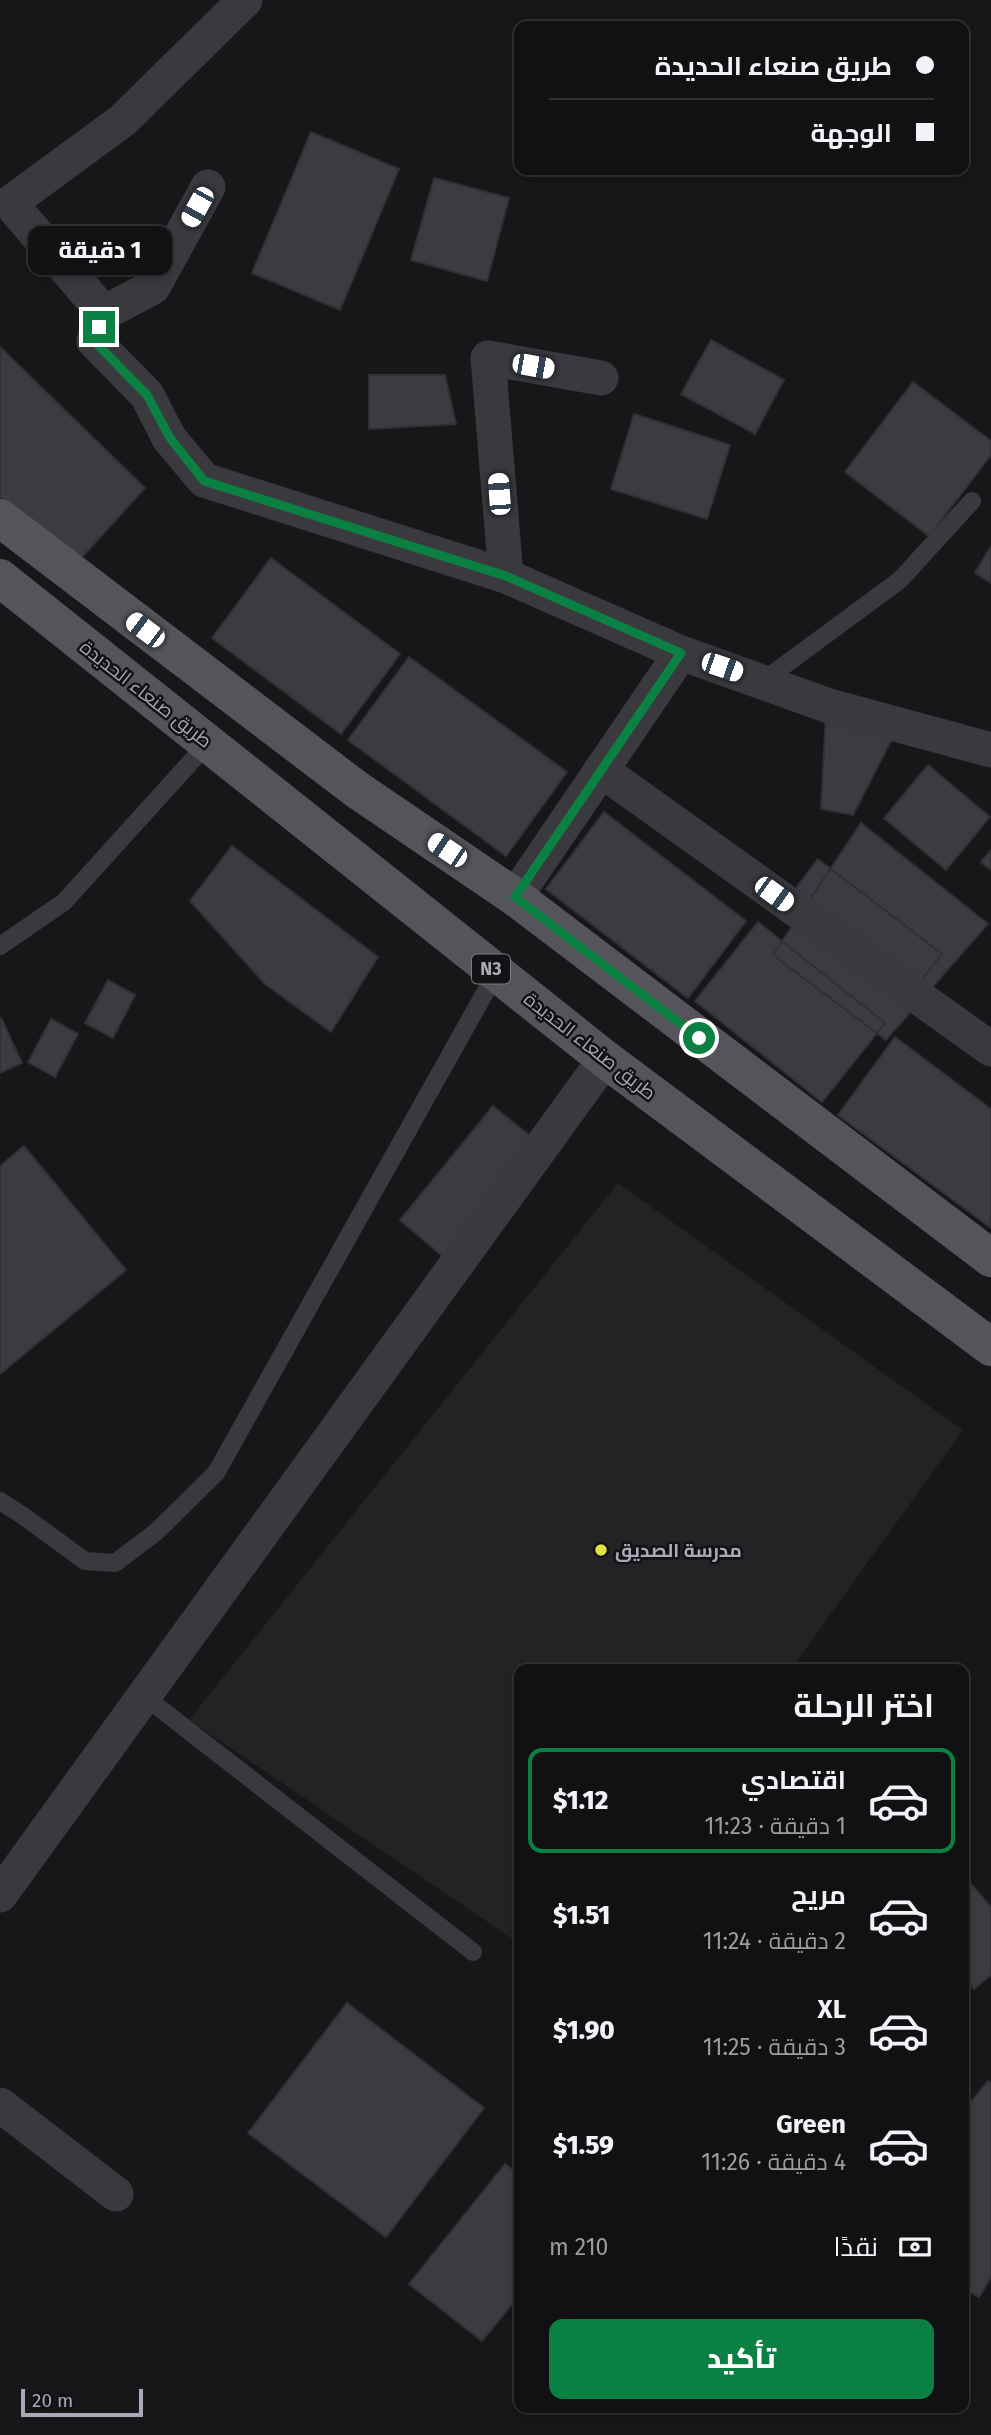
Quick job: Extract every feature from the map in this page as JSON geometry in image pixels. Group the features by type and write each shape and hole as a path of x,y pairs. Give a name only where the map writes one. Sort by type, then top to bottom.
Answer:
{"main road":[{"path":"0,518 356,789 515,897 991,1258"},
{"name":"طريق صنعاء الحديدة","path":"0,578 605,1059 991,1347"}],"street":[{"path":"104,313 10,203 123,120 245,0"},
{"path":"208,187 153,286 104,313 94,341 147,395 170,438 204,481 506,576 681,653 829,706 991,750"},
{"path":"506,576 488,358 601,378"},
{"path":"515,897 681,653"},
{"path":"601,770 991,1049"},
{"path":"0,1895 605,1059"},
{"path":"0,2105 116,2194"}],"lane":[{"path":"763,681 900,580 972,502"},
{"path":"0,946 64,902 208,743"},
{"path":"0,1502 85,1561 115,1563 156,1532 216,1473 496,973"},
{"path":"144,1696 473,1952"}],"shaded area":[{"name":"مدرسة الصديق","path":"618,1183 963,1430 795,1664 514,1664 514,1940 189,1720"}],"building":[{"path":"311,132 399,169 340,310 252,273"},
{"path":"434,178 509,198 487,281 411,260"},
{"path":"711,340 784,380 755,434 681,394"},
{"path":"0,347 145,488 74,566 0,497"},
{"path":"369,375 445,375 456,424 369,429"},
{"path":"913,382 991,441 991,455 929,536 845,472"},
{"path":"634,414 730,445 707,519 611,489"},
{"path":"991,546 991,583 975,573"},
{"path":"271,558 400,654 341,734 212,638"},
{"path":"409,657 567,772 506,856 348,740"},
{"path":"826,713 895,733 853,815 821,809"},
{"path":"928,765 990,817 946,870 884,818"},
{"path":"604,812 746,921 688,998 546,889"},
{"path":"861,823 988,924 886,1040 773,955"},
{"path":"232,846 378,957 331,1032 265,984 190,901"},
{"path":"991,850 991,870 981,862"},
{"path":"818,859 942,954 907,998 785,903"},
{"path":"758,922 885,1023 822,1102 695,1001"},
{"path":"108,980 135,995 113,1038 85,1023"},
{"path":"0,1019 22,1063 0,1073"},
{"path":"51,1019 78,1034 55,1077 28,1062"},
{"path":"895,1037 991,1109 991,1228 838,1115"},
{"path":"493,1106 540,1144 445,1258 400,1220"},
{"path":"24,1146 126,1270 0,1374 0,1166"},
{"path":"969,1882 991,1907 991,1975 974,1989 969,1984"},
{"path":"347,2003 484,2108 386,2237 248,2133"},
{"path":"988,2081 991,2083 991,2277 979,2297 969,2292 970,2103"},
{"path":"505,2164 514,2171 514,2301 482,2341 409,2284"}],"place":[{"name":"مدرسة الصديق","path":"601,1550"}],"route":[{"path":"99,327 94,341 147,395 170,438 204,481 506,576 681,653 515,897 699,1038"}]}
